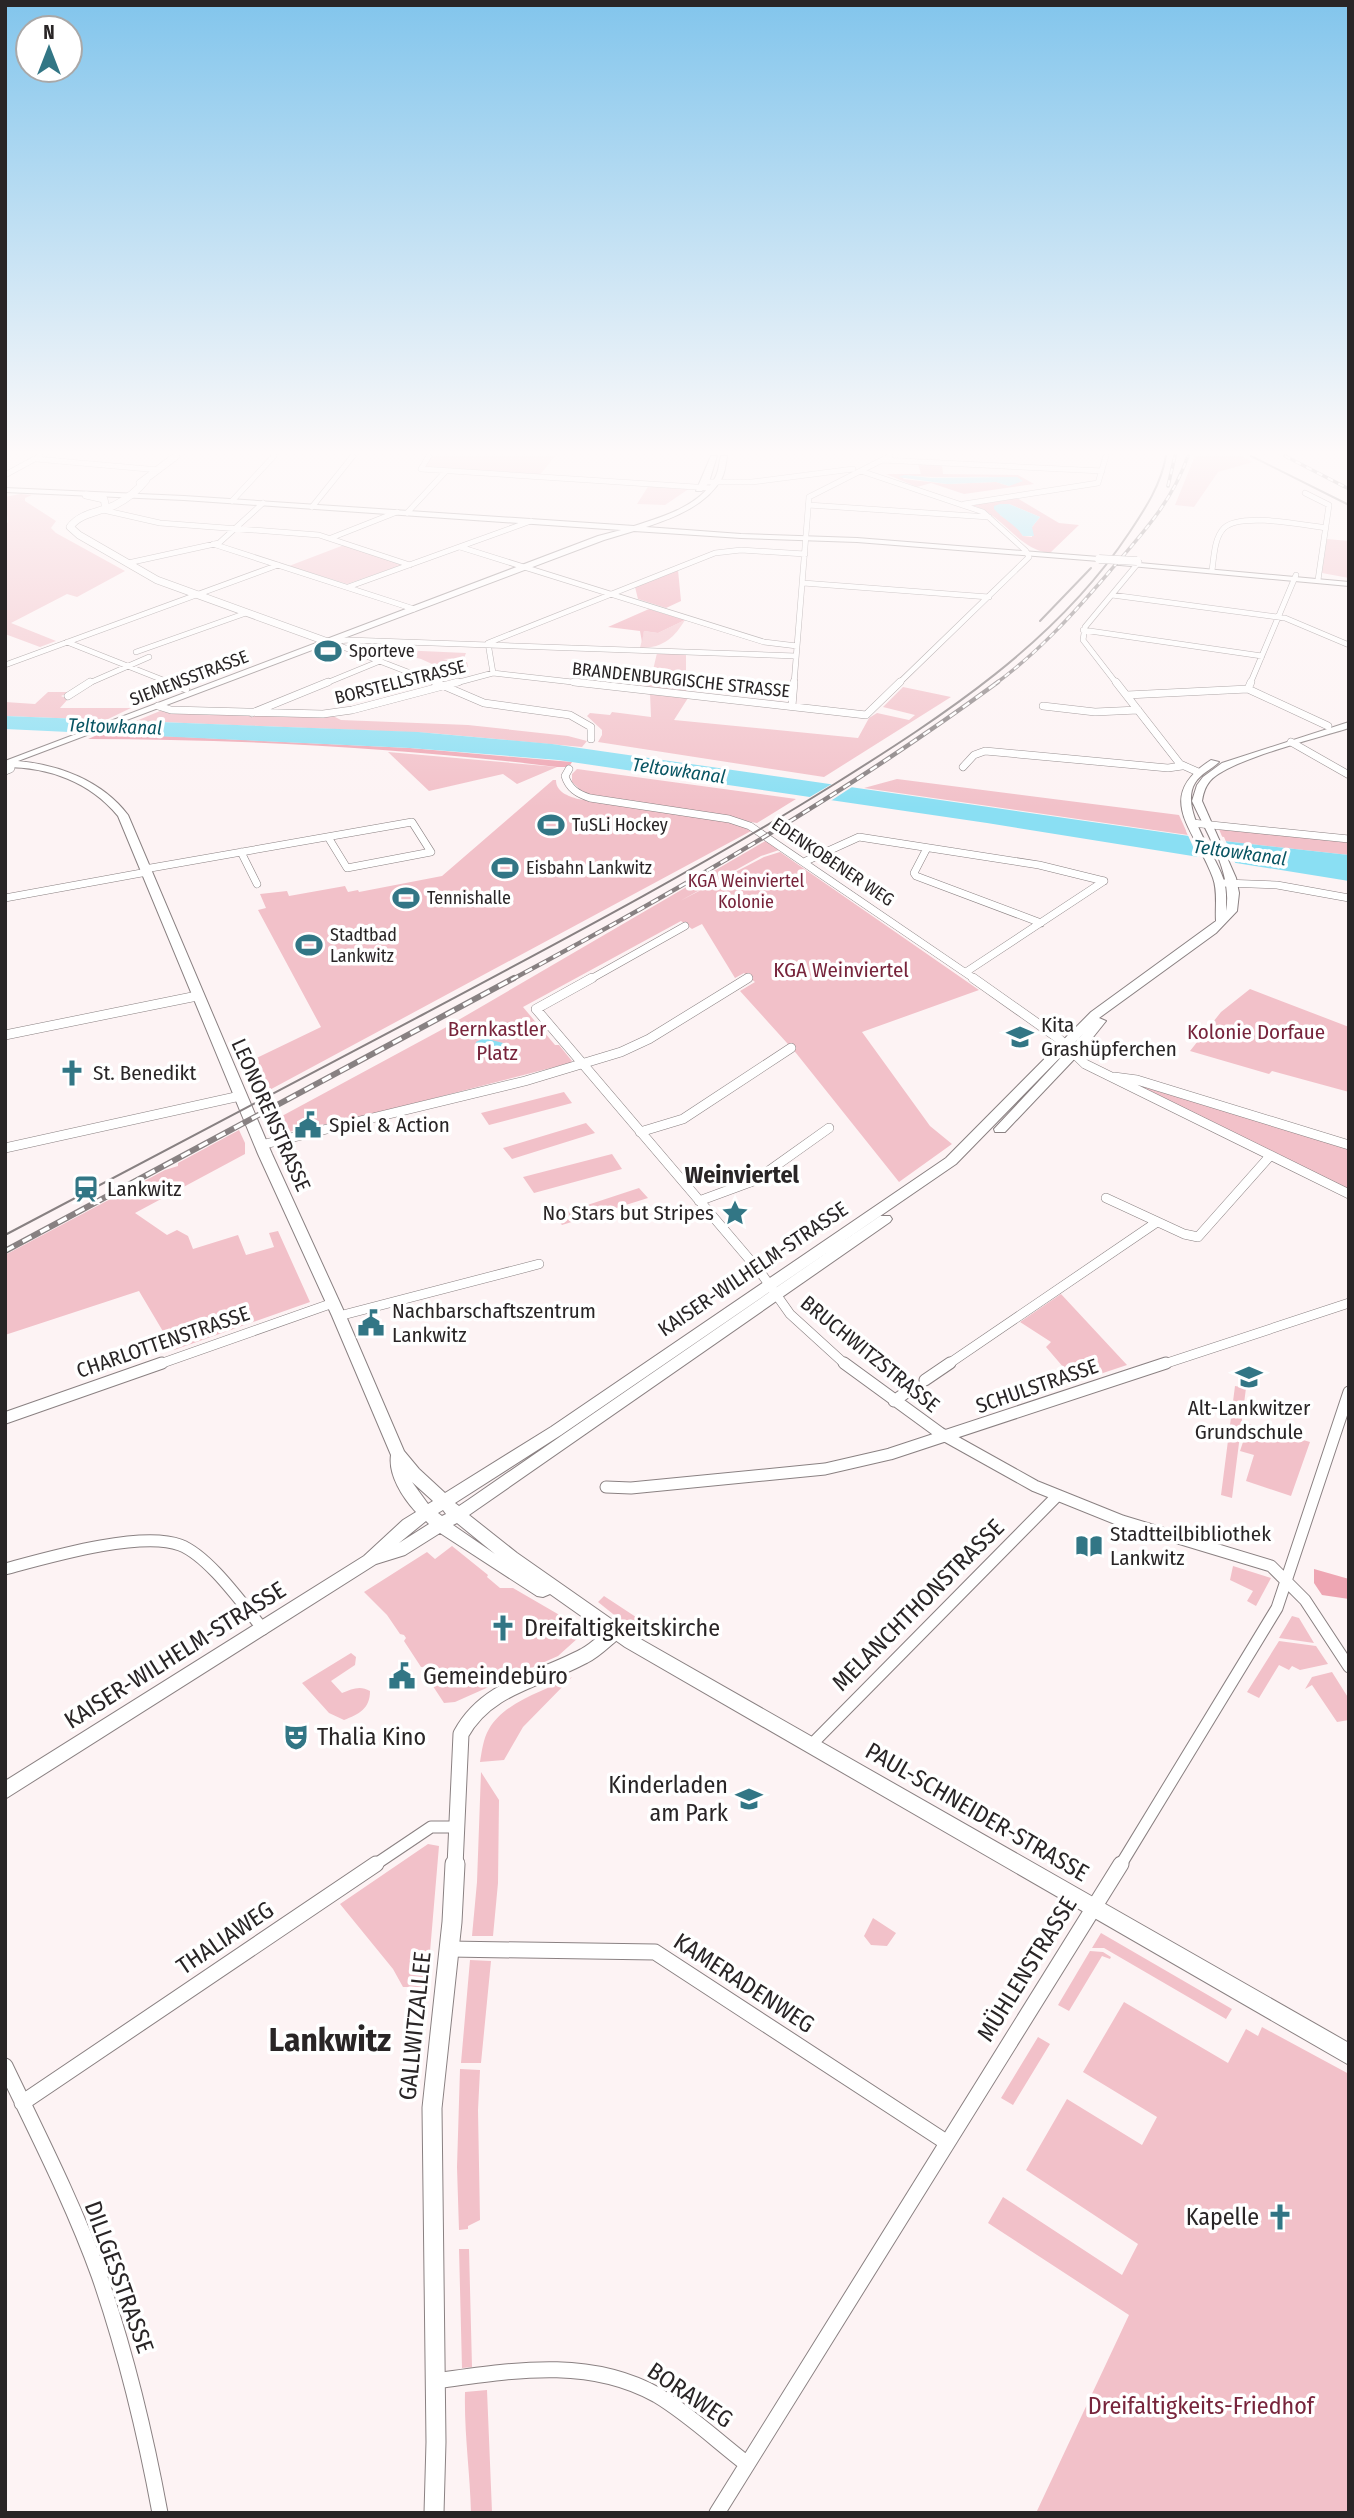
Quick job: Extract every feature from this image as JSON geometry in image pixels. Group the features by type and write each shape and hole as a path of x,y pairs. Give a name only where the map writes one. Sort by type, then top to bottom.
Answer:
{"main road":[{"name":"SIEMENSSTRASSE","path":"6,766 508,574"},
{"path":"1269,574 1349,582"},
{"path":"1221,921 1220,883 1191,819 1185,790 1188,783 1203,773 1234,761 1328,726 1349,722"},
{"path":"1287,741 1349,722"},
{"name":"SIEMENSSTRASSE","path":"6,766 23,763 65,742"},
{"name":"LEONORENSTRASSE","path":"23,763 73,778 94,788 123,814 197,996 397,1453 406,1488 427,1513"},
{"path":"6,766 105,797"},
{"path":"1203,773 1197,801 1231,878"},
{"name":"KAISER-WILHELM-STRASSE","path":"5,1791 370,1560 396,1534 427,1513 451,1508 770,1291 951,1161 1068,1050 1108,1008 1207,935 1232,911 1235,901 1231,878"},
{"name":"LEONORENSTRASSE","path":"397,1453 451,1508"},
{"name":"KAISER-WILHELM-STRASSE","path":"370,1560 399,1551 441,1525 451,1508"},
{"name":"PAUL-SCHNEIDER-STRASSE","path":"451,1508 615,1632 1349,2055"},
{"path":"427,1513 441,1525"},
{"name":"PAUL-SCHNEIDER-STRASSE","path":"441,1525 550,1595 582,1609"}],"street":[{"path":"145,574 487,704 575,716 591,727 591,739"},
{"path":"5,664 254,574"},
{"path":"305,574 414,609"},
{"path":"347,587 386,574"},
{"path":"546,574 764,642 797,646"},
{"name":"BORSTELLSTRASSE","path":"158,706 171,710 332,713 446,687 493,673 489,641 659,574"},
{"path":"792,706 804,574"},
{"path":"803,583 989,597 1011,574"},
{"path":"1129,574 1083,630 1085,645 1182,766"},
{"path":"1318,579 1319,574"},
{"path":"1248,689 1295,576"},
{"path":"1112,595 1279,617 1349,645"},
{"name":"BRANDENBURGISCHE STRASSE","path":"493,673 866,715 989,597"},
{"path":"68,696 98,677 149,657 136,652 246,612"},
{"path":"1083,630 1262,656"},
{"path":"328,642 348,640 796,656"},
{"path":"67,642 186,689"},
{"path":"252,713 380,661"},
{"path":"1127,695 1248,689 1328,726"},
{"path":"1043,706 1095,712 1138,710"},
{"path":"1287,741 1349,775"},
{"path":"963,767 974,755 985,751 1168,768 1182,766 1203,773"},
{"name":"EDENKOBENER WEG","path":"569,769 565,776 567,784 584,796 736,821 755,829 806,861 966,972 1037,1022 1068,1050 1106,1076 1349,1194"},
{"path":"1191,819 1206,825 1349,839"},
{"path":"5,898 241,852 412,822 431,851 346,868 328,837"},
{"path":"806,861 855,837 1039,865 1104,881 966,972"},
{"path":"927,848 914,873 916,876 1041,923"},
{"path":"241,852 257,884"},
{"path":"1220,883 1231,878 1349,898"},
{"name":"BRUCHWITZSTRASSE","path":"685,926 536,1009 761,1273 770,1291 816,1340 894,1401 995,1465 1057,1496 1116,1518 1271,1566 1289,1580"},
{"path":"261,1145 525,1081 621,1052 649,1039 748,978"},
{"path":"5,1035 197,996"},
{"path":"640,1132 683,1119 791,1048"},
{"path":"1106,1076 1137,1080 1349,1144"},
{"path":"5,1148 240,1096"},
{"path":"699,1201 756,1180 830,1128"},
{"path":"1106,1198 1189,1237 1201,1236 1270,1156"},
{"path":"925,1380 1157,1222"},
{"name":"CHARLOTTENSTRASSE","path":"5,1418 336,1309 540,1264"},
{"name":"SCHULSTRASSE","path":"606,1487 631,1488 825,1469 890,1454 1349,1303"},
{"path":"894,1401 911,1389"},
{"name":"MÜHLENSTRASSE","path":"717,2513 946,2142 1094,1909 1277,1608 1289,1580 1349,1392"},
{"name":"MELANCHTHONSTRASSE","path":"810,1746 1057,1496"},
{"path":"5,1569 149,1541 176,1543 190,1551 263,1629"},
{"path":"1289,1580 1313,1610 1349,1667"},
{"name":"GALLWITZALLEE","path":"433,2513 435,2381 432,2130 458,1827 460,1745 465,1723 491,1699 587,1654 615,1632"},
{"name":"THALIAWEG","path":"22,2103 431,1827 458,1827"},
{"name":"KAMERADENWEG","path":"449,1949 655,1952 946,2142"},
{"name":"DILLGESSTRASSE","path":"5,2066 78,2225 108,2304 138,2407 160,2513"},
{"name":"BORAWEG","path":"435,2381 546,2368 598,2372 629,2382 657,2396 747,2465"}],"green space":[{"path":"5,574 120,574 77,597 67,594 11,623 56,641 40,647 5,634"},
{"path":"313,574 377,574 347,584"},
{"path":"1325,574 1349,574 1349,578"},
{"path":"685,620 668,640 656,646 640,648 644,631 658,633"},
{"path":"393,652 466,653 464,658 443,659 449,660 448,664 467,662 468,667 451,666 461,669 452,673 421,659"},
{"path":"657,653 686,654 686,691 637,686 649,670 653,670"},
{"path":"903,687 951,697 824,777 598,742 602,730 587,716 590,713 610,715 612,712 651,717 650,693 688,698 674,720 858,738 869,718 877,713 909,720 915,715 883,707"},
{"path":"48,692 71,692 61,696 68,699 60,708 131,708 106,720 5,716 5,702 35,704"},
{"path":"160,711 290,717 331,715 341,720 468,725 568,736 587,741 582,747 430,733 136,721"},
{"path":"388,752 557,767 517,784 503,774 429,791"},
{"path":"577,769 796,799 757,823 584,793 572,782 572,774"},
{"path":"897,779 1179,815 1188,835 864,788"},
{"path":"556,780 563,793 578,799 726,821 751,831 259,1098 244,1064 321,1027 258,910 266,908 260,894 287,891 289,896 345,886 348,892 359,892 442,876"},
{"path":"1218,827 1349,841 1349,855 1224,841"},
{"path":"767,840 782,849 761,856 680,901 764,857 780,852 979,990 862,1032 930,1126 952,1144 899,1182 796,1053 740,991 755,982 744,973 735,978 702,924 692,929 681,921 523,1007 555,1045 559,1045 572,1061 570,1063 369,1115 274,1135 269,1123 443,1029"},
{"name":"Kolonie Dorfaue","path":"1250,989 1349,1027 1349,1092 1272,1071 1269,1074 1190,1051 1221,1012"},
{"path":"1136,1084 1349,1147 1349,1190 1134,1086"},
{"path":"564,1092 572,1103 489,1125 481,1113"},
{"path":"586,1123 595,1133 512,1159 503,1148"},
{"path":"239,1130 245,1143 245,1154 135,1213 167,1235 177,1230 188,1236 193,1249 238,1235 246,1255 274,1247 269,1233 278,1231 310,1302 174,1350 139,1291 5,1335 5,1255 165,1170 178,1166 178,1163"},
{"path":"612,1154 622,1169 534,1193 523,1177"},
{"path":"639,1188 648,1198 562,1225 554,1216"},
{"path":"1061,1294 1127,1365 1076,1382 1046,1347 1051,1342 1020,1322"},
{"path":"1235,1386 1246,1388 1232,1498 1221,1495"},
{"path":"1249,1424 1310,1442 1291,1496 1246,1481 1254,1455 1240,1451"},
{"path":"452,1546 500,1588 513,1588 575,1624 578,1638 558,1656 455,1702 444,1703 425,1674 428,1671 421,1667 404,1641 404,1635 400,1634 387,1615 364,1592 427,1552 435,1559"},
{"path":"1233,1566 1271,1578 1256,1606 1247,1601 1253,1591 1230,1580"},
{"path":"604,1596 642,1621 633,1630 598,1602"},
{"path":"1292,1616 1299,1618 1314,1643 1279,1638"},
{"path":"1279,1641 1316,1646 1328,1664 1300,1670 1292,1666 1289,1670 1279,1665 1259,1698 1247,1692"},
{"path":"351,1653 356,1657 355,1665 331,1681 342,1693 356,1688 370,1691 366,1707 344,1720 329,1713 302,1683"},
{"path":"1332,1672 1349,1699 1349,1720 1337,1722 1312,1685 1305,1689 1312,1677"},
{"path":"572,1677 523,1727 504,1760 480,1762 487,1733 505,1711"},
{"path":"481,1772 499,1800 498,1883 493,1936 472,1936"},
{"path":"428,1844 439,1846 427,1987 403,1987 393,1969 340,1904"},
{"path":"873,1918 896,1933 887,1946 871,1945 864,1936"},
{"path":"1101,1933 1232,2009 1226,2019 1104,1948 1092,1948"},
{"path":"1090,1951 1103,1952 1111,1957 1102,1956 1069,2011 1058,2005"},
{"path":"470,1960 491,1961 481,2063 461,2063"},
{"name":"Dreifaltigkeits-Friedhof","path":"1124,2002 1228,2063 1246,2029 1258,2036 1262,2027 1349,2074 1349,2513 1036,2513 1129,2315 988,2223 1003,2197 1122,2275 1138,2244 1026,2170 1067,2099 1142,2145 1157,2117 1083,2072"},
{"path":"1038,2037 1050,2044 1013,2105 1001,2098"},
{"path":"460,2069 480,2070 480,2220 468,2226 468,2229 459,2230 457,2167"},
{"path":"459,2249 469,2249 472,2367 462,2368"},
{"path":"487,2390 492,2512 471,2513 465,2392"}],"shaded area":[{"path":"669,574 678,574 681,601 666,608 638,599 635,587"},
{"path":"649,609 685,620 658,633 644,631 642,642 640,631 608,627"},
{"path":"102,733 410,748 572,762 569,767 557,767 323,746 88,739"},
{"path":"1314,1569 1349,1579 1349,1599 1322,1595 1314,1583"}],"water":[{"name":"Teltowkanal","path":"5,716 418,732 552,744 1224,841 1349,855 1349,881 987,823 558,760 410,748 5,729"},
{"path":"484,1038 503,1043 507,1049 505,1056 493,1058 479,1053 476,1050 476,1042"}],"pier":[{"path":"837,781 855,785 829,802 808,798"},
{"path":"1186,831 1224,837 1237,867 1199,860"}],"tram line":[{"path":"1040,621 1086,574"},
{"path":"5,1235 526,960 783,816 956,704 1032,643 1100,574"}],"railway":[{"path":"995,684 1027,659 1056,631 1107,574"},
{"path":"511,980 760,840 881,764 998,682"},
{"path":"5,1251 514,978"}],"place":[{"name":"Sporteve","path":"328,651"},
{"name":"TuSLi Hockey","path":"551,825"},
{"name":"Eisbahn Lankwitz","path":"505,868"},
{"name":"Tennishalle","path":"406,898"},
{"name":"Stadtbad Lankwitz","path":"309,945"},
{"name":"Kita Grashüpferchen","path":"1020,1037"},
{"name":"St. Benedikt","path":"72,1073"},
{"name":"Spiel & Action","path":"308,1125"},
{"name":"Lankwitz","path":"86,1189"},
{"name":"No Stars but Stripes","path":"735,1213"},
{"name":"Nachbarschaftszentrum Lankwitz","path":"371,1323"},
{"name":"Alt-Lankwitzer Grundschule","path":"1249,1377"},
{"name":"Stadtteilbibliothek Lankwitz","path":"1089,1546"},
{"name":"Dreifaltigkeitskirche","path":"503,1628"},
{"name":"Gemeindebüro","path":"402,1676"},
{"name":"Thalia Kino","path":"296,1737"},
{"name":"Kinderladen am Park","path":"749,1799"},
{"name":"Kapelle","path":"1280,2217"}],"district":[{"name":"Weinviertel","path":"742,1175"},
{"name":"Lankwitz","path":"330,2039"}],"park label":[{"name":"KGA Weinviertel Kolonie","path":"746,891"},
{"name":"KGA Weinviertel","path":"841,970"},
{"name":"Bernkastler Platz","path":"497,1041"}]}
